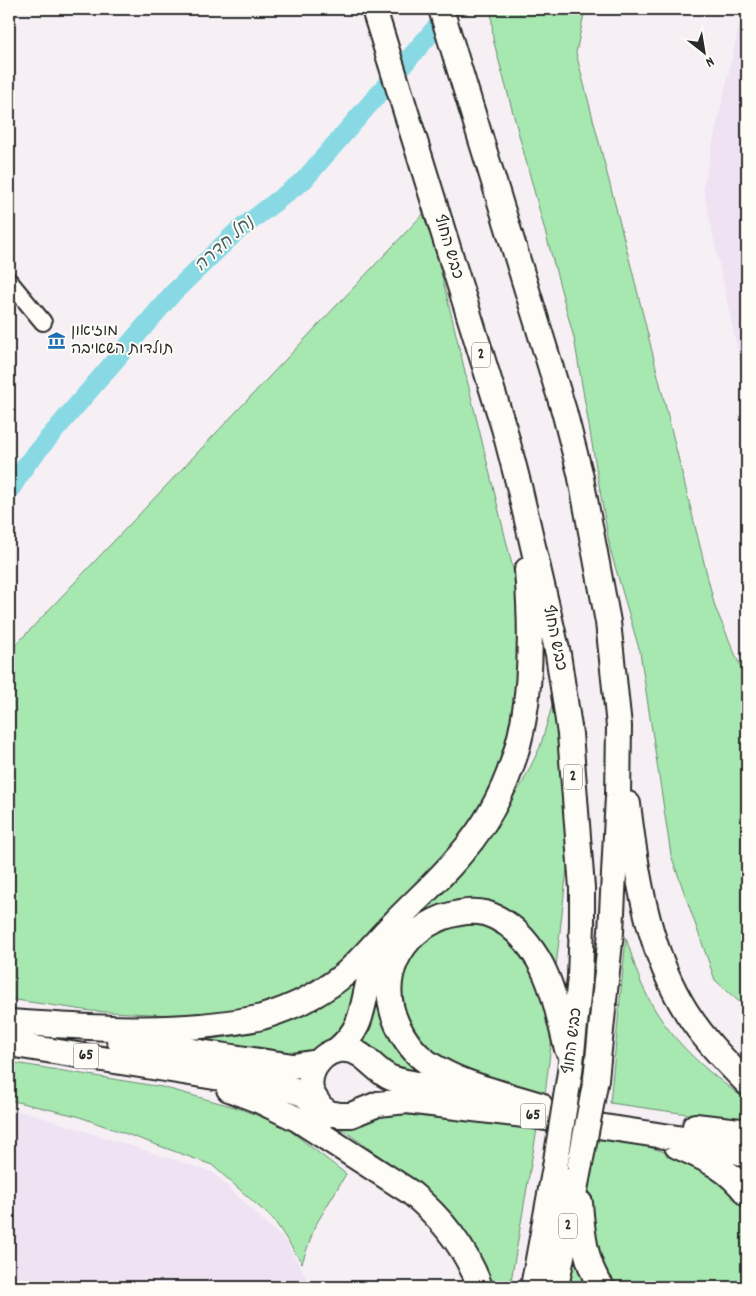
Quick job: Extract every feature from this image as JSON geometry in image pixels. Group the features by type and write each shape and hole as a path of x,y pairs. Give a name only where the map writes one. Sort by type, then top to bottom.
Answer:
{"highway":[{"name":"כביש החוף","path":"374,9 504,428 558,654 570,734 582,888 580,977 570,1069 533,1287"},
{"name":"כביש החוף","path":"441,9 564,411 580,473 608,622 619,726 612,932 596,1079 556,1287"},
{"path":"9,1022 149,1029 226,1024 274,1013 305,1000 345,974 460,856 480,829 509,774 519,742 527,704 531,629 519,486"},
{"path":"619,726 634,847 643,895 659,953 681,1003 696,1026 747,1083"},
{"path":"320,1106 311,1090 313,1070 350,1038 357,1028 374,964 394,931 424,892"},
{"path":"540,1105 449,1074 426,1062 412,1047 400,1030 390,1003 389,988 390,975 402,950 412,937 425,926 451,915 468,912 484,913 511,926 530,947 548,979 570,1069"},
{"name":"65","path":"9,1022 293,1066 347,1050 356,1052 382,1073 398,1080 540,1105 719,1129 747,1130"},
{"name":"65","path":"9,1044 288,1089 303,1094 330,1113 340,1116 351,1115 378,1104 407,1101 532,1116 717,1144 747,1155"},
{"path":"163,1069 234,1091 297,1119 390,1178 426,1205 446,1226 474,1269 480,1287"},
{"path":"618,1130 674,1145 720,1166 732,1175 747,1194"},
{"path":"579,1167 584,1243 590,1262 602,1287"}],"street":[{"path":"9,281 43,322"}],"shaded area":[{"path":"743,9 747,9 747,395 703,187"},
{"path":"9,1110 32,1114 212,1172 286,1242 312,1287 9,1287"}],"green space":[{"path":"491,9 585,9 576,53 633,274 715,607 747,682 747,1009 715,980 671,855 640,652 610,549 574,338 493,39"},
{"path":"426,211 513,569 520,632 520,701 502,765 462,840 342,962 287,995 236,1015 210,1017 91,1011 9,999 9,652"},
{"path":"554,699 563,733 568,859 555,976 536,943 449,908 382,988 446,1081 402,1073 354,1039 397,936 500,816 522,784 540,747"},
{"path":"468,920 506,932 541,982 552,1036 545,1095 476,1077 422,1047 398,1001 402,966 429,933"},
{"path":"626,938 641,983 663,1022 688,1052 702,1065 747,1100 747,1119 737,1121 610,1103"},
{"path":"358,976 349,1019 345,1026 328,1042 306,1052 299,1054 171,1038"},
{"path":"9,1062 162,1087 238,1108 284,1126 346,1174 315,1226 302,1263 274,1220 212,1165 77,1116 9,1100"},
{"path":"398,1114 537,1129 510,1287 493,1287 479,1255 459,1226 437,1200 409,1177 336,1125"},
{"path":"593,1135 643,1145 671,1154 702,1168 737,1195 747,1210 747,1277 741,1287 614,1287 607,1279 599,1259 586,1194"},
{"path":"575,1226 593,1287 563,1287"}],"waterway":[{"name":"נחל חדרה","path":"9,492 28,462 173,293 235,233 304,180 451,10"}],"place":[{"name":"מוזיאון תולדות השאיבה","path":"57,340"}]}
